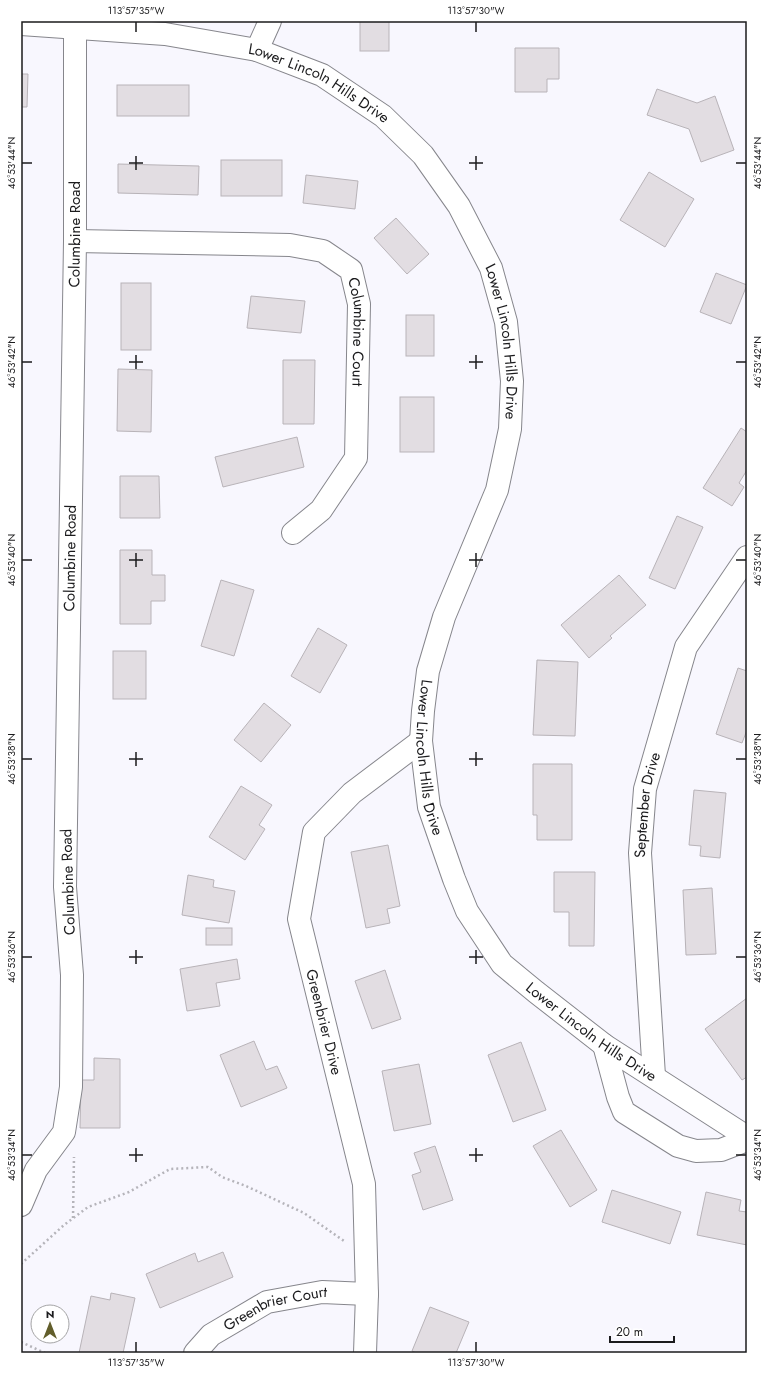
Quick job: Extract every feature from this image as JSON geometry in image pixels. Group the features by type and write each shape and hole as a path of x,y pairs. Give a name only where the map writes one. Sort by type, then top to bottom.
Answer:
{"street":[{"path":"257,50 270,21"},
{"name":"Lower Lincoln Hills Drive","path":"21,24 74,25 165,34 257,50 322,75 383,116 422,155 460,206 491,268 506,322 512,381 510,429 497,490 444,617 428,671 421,741 429,807 454,879 467,911 502,964 604,1044 747,1138"},
{"name":"Columbine Road","path":"21,1205 36,1170 64,1132 70,1087 72,974 65,887 75,241 74,25"},
{"name":"Columbine Court","path":"75,241 290,245 323,251 351,270 359,304 356,458 321,510 293,533"},
{"name":"September Drive","path":"654,1076 640,853 645,789 686,647 747,557"},
{"name":"Greenbrier Drive","path":"365,1353 367,1294 364,1184 299,919 314,832 352,793 421,741"},
{"path":"604,1044 618,1097 624,1112 678,1146 696,1151 721,1150 747,1138"},
{"name":"Greenbrier Court","path":"196,1353 211,1335 267,1302 322,1292 367,1294"}],"path":[{"path":"21,1264 64,1225 88,1207 128,1192 170,1169 208,1167 222,1177 246,1186 304,1213 344,1241 366,1249"},
{"path":"21,1342 45,1353"}],"building":[{"path":"360,21 389,21 389,51 360,51"},
{"path":"515,48 559,48 559,79 547,79 547,92 515,92"},
{"path":"21,74 28,74 27,107 21,107"},
{"path":"117,85 189,85 189,116 117,116"},
{"path":"657,89 697,103 715,96 734,150 701,162 689,129 647,115"},
{"path":"221,160 282,160 282,196 221,196"},
{"path":"118,164 199,166 198,195 118,193"},
{"path":"649,172 694,199 665,247 620,220"},
{"path":"306,175 358,181 355,209 303,203"},
{"path":"396,218 429,254 407,274 374,238"},
{"path":"716,273 747,285 731,324 700,312"},
{"path":"121,283 151,283 151,350 121,350"},
{"path":"251,296 305,301 301,333 247,328"},
{"path":"406,315 434,315 434,356 406,356"},
{"path":"283,360 315,360 314,424 283,424"},
{"path":"118,369 152,370 151,432 117,431"},
{"path":"400,397 434,397 434,452 400,452"},
{"path":"741,428 747,432 747,470 739,483 744,487 732,506 703,488"},
{"path":"297,437 304,467 223,487 215,457"},
{"path":"120,476 159,476 160,518 120,518"},
{"path":"677,516 703,527 675,589 649,578"},
{"path":"120,550 152,550 152,575 165,575 165,601 151,601 151,624 120,624"},
{"path":"619,575 646,605 610,636 612,638 589,658 561,625"},
{"path":"221,580 254,590 234,656 201,646"},
{"path":"318,628 347,645 320,693 291,676"},
{"path":"113,651 146,651 146,699 113,699"},
{"path":"537,660 578,662 575,736 533,735"},
{"path":"738,668 747,671 747,730 742,743 716,734"},
{"path":"264,703 291,725 261,762 234,740"},
{"path":"533,764 572,764 572,840 537,840 537,815 533,815"},
{"path":"241,786 272,805 259,825 265,829 245,860 209,837"},
{"path":"694,790 726,793 720,858 700,856 701,846 689,845"},
{"path":"388,845 400,906 387,909 390,923 366,928 351,852"},
{"path":"554,872 595,872 594,946 569,946 569,912 554,912"},
{"path":"188,875 214,880 213,887 235,891 229,923 182,915"},
{"path":"712,888 716,954 686,955 683,890"},
{"path":"206,928 232,928 232,945 206,945"},
{"path":"237,959 240,979 216,983 220,1006 187,1011 180,969"},
{"path":"385,970 401,1019 372,1029 355,981"},
{"path":"747,998 747,1077 742,1080 705,1029"},
{"path":"254,1041 266,1070 277,1066 287,1088 241,1107 220,1055"},
{"path":"521,1042 546,1110 513,1122 488,1055"},
{"path":"94,1058 120,1059 120,1128 80,1128 81,1080 94,1080"},
{"path":"419,1064 431,1124 394,1131 382,1071"},
{"path":"561,1130 597,1190 570,1207 533,1146"},
{"path":"435,1146 453,1200 423,1210 412,1175 421,1172 414,1153"},
{"path":"612,1190 681,1212 670,1244 602,1222"},
{"path":"706,1192 741,1200 739,1211 747,1212 747,1245 697,1235"},
{"path":"223,1252 233,1277 160,1308 146,1274 195,1253 198,1262"},
{"path":"111,1293 135,1298 123,1353 79,1353 91,1296 110,1300"},
{"path":"430,1307 469,1322 456,1353 416,1353 412,1351"}]}
